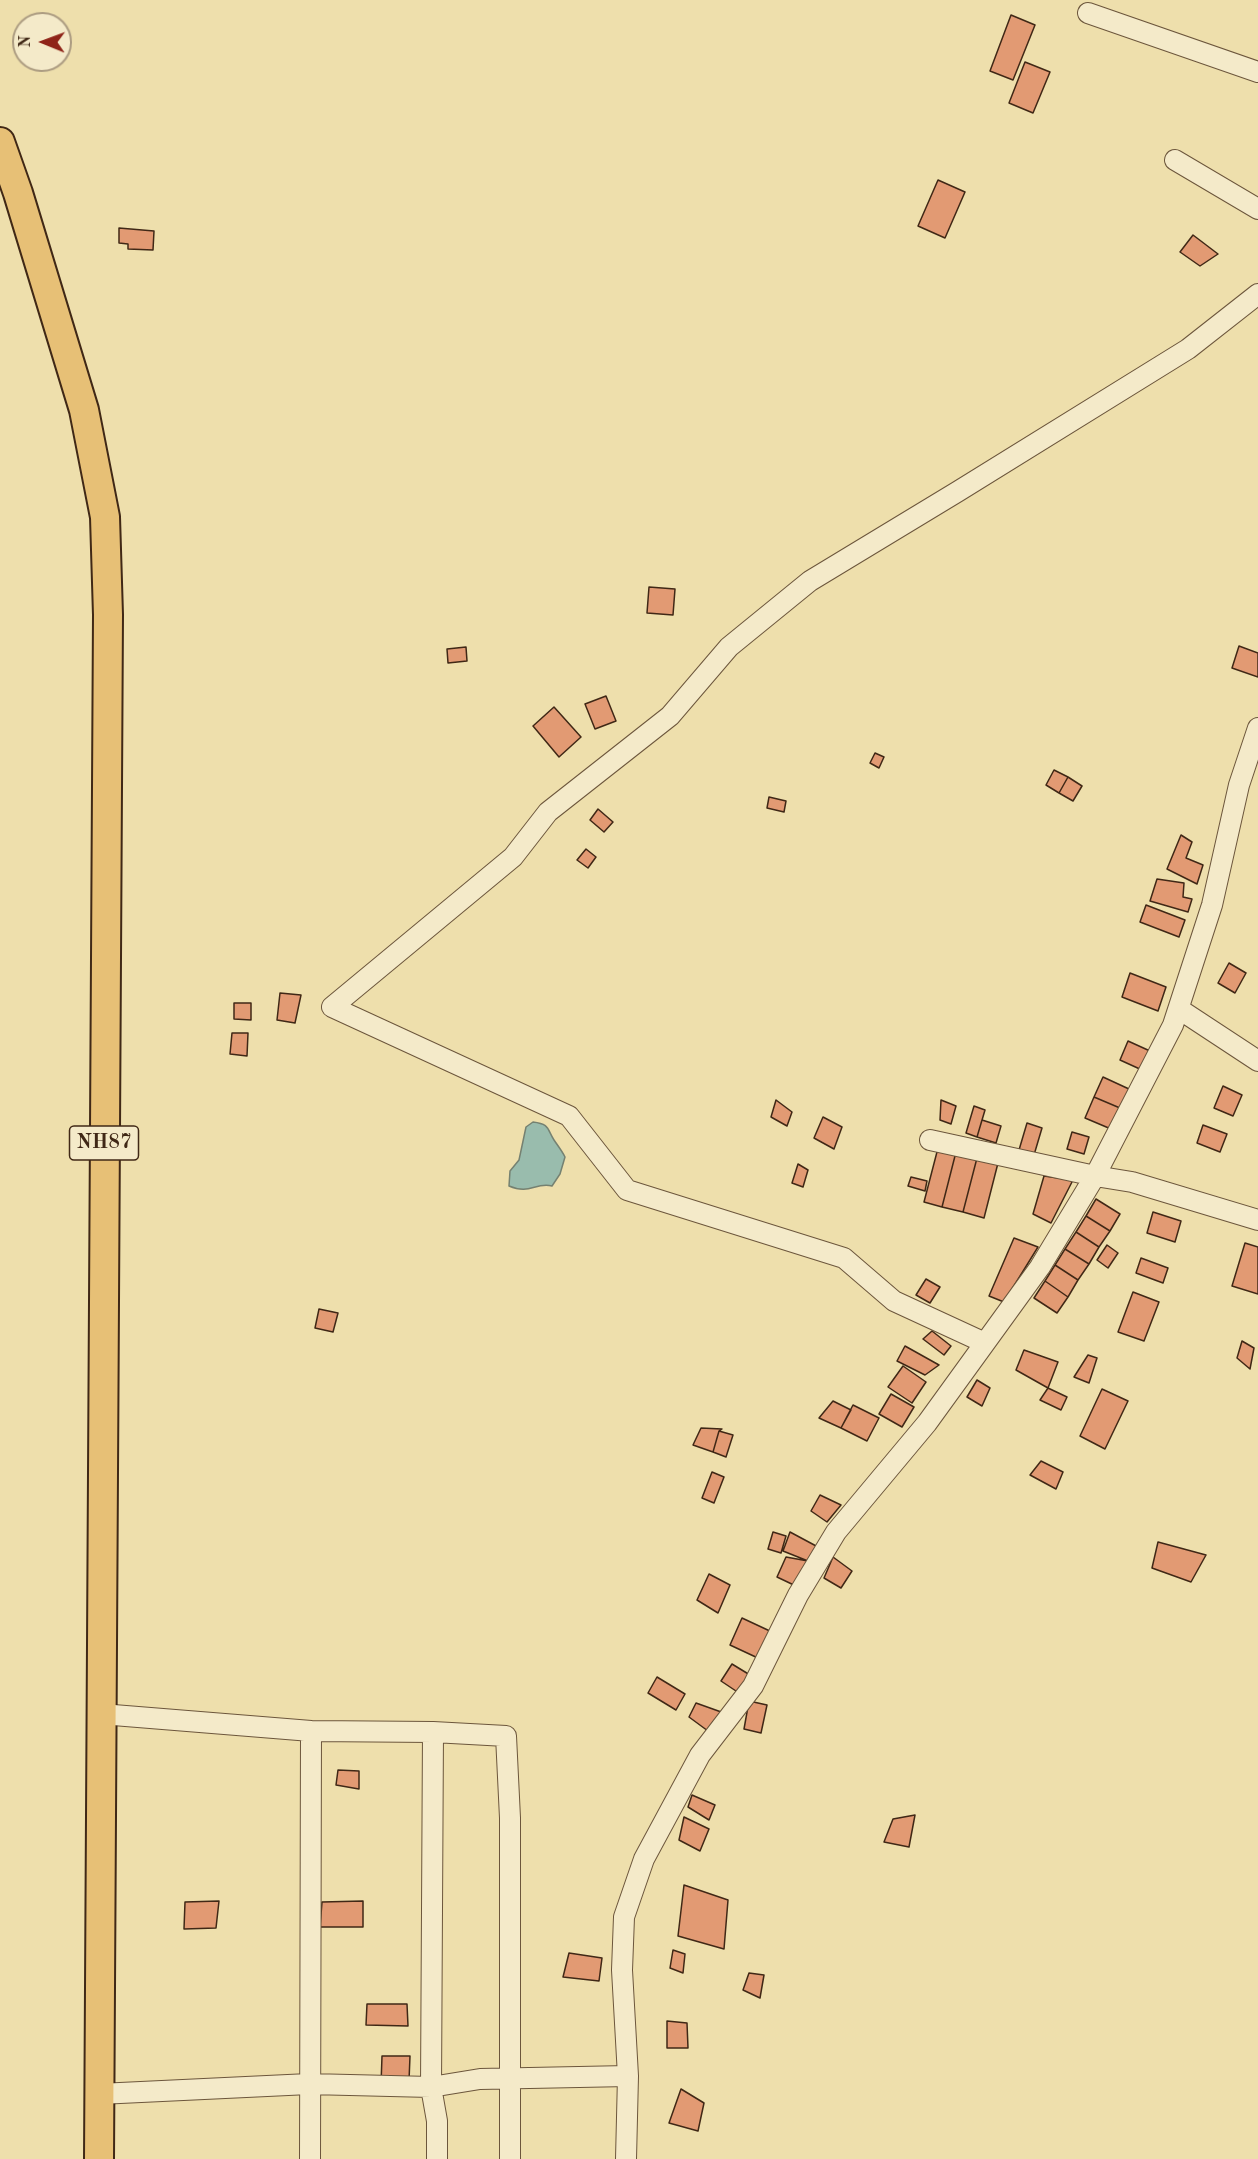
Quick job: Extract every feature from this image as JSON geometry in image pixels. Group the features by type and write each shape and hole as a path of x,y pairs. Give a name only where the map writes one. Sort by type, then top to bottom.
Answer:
{"highway":[{"name":"NH87","path":"0,142 84,410 105,517 108,615 99,2159"}],"street":[{"path":"1088,13 1258,72"},
{"path":"1175,160 1258,209"},
{"path":"985,1343 894,1300 844,1258 627,1190 569,1116 332,1007 513,857 548,812 670,716 729,647 810,580 1188,349 1258,294"},
{"path":"626,2159 628,2076 622,1970 624,1917 644,1859 700,1755 753,1686 798,1595 836,1532 927,1423 1040,1267 1095,1176 1173,1025 1179,1009 1212,904 1239,785 1258,728"},
{"path":"1179,1009 1258,1061"},
{"path":"930,1140 1132,1182 1258,1220"},
{"path":"101,1714 310,1731 433,1732 506,1736 510,1818 510,2159"},
{"path":"310,1731 310,2159"},
{"path":"433,1732 431,2087 437,2121 437,2159"},
{"path":"99,2094 309,2084 431,2087 480,2079 628,2076"}],"shaded area":[{"path":"533,1122 547,1128 565,1157 560,1174 552,1186 522,1189 509,1186 510,1171 519,1160 526,1127"}],"building":[{"path":"1011,15 1035,25 1013,80 990,71"},
{"path":"1025,62 1050,72 1033,113 1009,103"},
{"path":"938,180 965,192 945,238 918,226"},
{"path":"119,228 154,231 153,250 128,249 128,244 119,243"},
{"path":"1193,235 1218,254 1200,266 1180,252"},
{"path":"649,587 675,589 673,615 647,613"},
{"path":"1239,646 1258,653 1258,677 1232,668"},
{"path":"466,647 467,661 448,663 447,649"},
{"path":"606,696 616,721 595,729 585,704"},
{"path":"554,707 581,737 559,757 533,726"},
{"path":"875,753 884,757 879,768 870,763"},
{"path":"1054,770 1068,777 1059,793 1046,785"},
{"path":"1068,777 1082,786 1073,801 1059,793"},
{"path":"769,797 786,801 784,812 767,808"},
{"path":"598,809 613,822 604,832 590,820"},
{"path":"1181,835 1192,842 1186,858 1203,865 1197,884 1167,869"},
{"path":"586,849 596,857 588,868 577,860"},
{"path":"1157,879 1184,883 1183,897 1192,899 1188,912 1150,901"},
{"path":"1146,905 1185,920 1179,937 1140,922"},
{"path":"1229,963 1246,973 1235,993 1218,983"},
{"path":"1130,973 1166,987 1158,1011 1122,997"},
{"path":"280,993 301,995 295,1023 277,1020"},
{"path":"234,1003 251,1003 251,1020 234,1019"},
{"path":"232,1033 248,1033 247,1056 230,1054"},
{"path":"1128,1041 1150,1051 1142,1070 1120,1060"},
{"path":"1103,1077 1129,1089 1120,1108 1094,1097"},
{"path":"1223,1086 1242,1095 1233,1116 1214,1108"},
{"path":"1094,1097 1120,1108 1111,1129 1085,1118"},
{"path":"776,1100 792,1112 787,1126 771,1117"},
{"path":"941,1100 956,1106 951,1124 940,1120"},
{"path":"974,1106 985,1110 977,1137 966,1133"},
{"path":"823,1117 842,1127 834,1149 814,1138"},
{"path":"982,1120 1001,1126 996,1143 977,1137"},
{"path":"1027,1123 1042,1128 1034,1155 1019,1150"},
{"path":"1203,1125 1227,1134 1220,1152 1197,1143"},
{"path":"1072,1132 1089,1137 1084,1154 1067,1149"},
{"path":"938,1148 956,1152 942,1207 924,1202"},
{"path":"956,1152 977,1158 963,1212 942,1207"},
{"path":"977,1158 998,1163 984,1218 963,1212"},
{"path":"798,1164 808,1170 803,1187 792,1183"},
{"path":"1044,1176 1073,1180 1051,1223 1033,1214"},
{"path":"911,1177 927,1181 925,1191 908,1186"},
{"path":"1096,1199 1120,1214 1110,1231 1086,1216"},
{"path":"1153,1212 1181,1221 1175,1242 1147,1233"},
{"path":"1086,1216 1110,1231 1099,1247 1076,1232"},
{"path":"1076,1232 1099,1247 1089,1264 1065,1249"},
{"path":"1014,1238 1038,1247 1004,1302 989,1296"},
{"path":"1245,1243 1258,1247 1258,1294 1232,1286"},
{"path":"1107,1245 1118,1253 1108,1268 1097,1260"},
{"path":"1065,1249 1089,1264 1078,1280 1055,1265"},
{"path":"1141,1258 1168,1268 1163,1283 1136,1273"},
{"path":"1055,1265 1078,1280 1068,1297 1045,1281"},
{"path":"926,1279 940,1287 930,1303 916,1295"},
{"path":"1045,1281 1068,1297 1057,1313 1034,1298"},
{"path":"1133,1292 1159,1302 1144,1341 1118,1332"},
{"path":"319,1309 338,1313 333,1332 315,1328"},
{"path":"932,1331 951,1346 944,1355 923,1339"},
{"path":"1242,1341 1254,1348 1250,1369 1237,1358"},
{"path":"905,1346 939,1365 925,1375 897,1361"},
{"path":"1024,1350 1058,1362 1048,1388 1016,1370"},
{"path":"1088,1355 1097,1358 1089,1383 1074,1377"},
{"path":"903,1366 926,1382 912,1403 888,1387"},
{"path":"977,1380 990,1388 982,1406 967,1397"},
{"path":"1048,1388 1067,1397 1061,1410 1040,1400"},
{"path":"1102,1389 1128,1401 1105,1449 1080,1436"},
{"path":"891,1394 914,1407 902,1427 879,1414"},
{"path":"833,1401 851,1410 841,1428 819,1418"},
{"path":"853,1405 879,1418 867,1441 841,1428"},
{"path":"701,1428 722,1429 719,1431 713,1452 693,1445"},
{"path":"719,1431 733,1435 726,1457 713,1452"},
{"path":"1041,1461 1063,1472 1056,1489 1030,1475"},
{"path":"712,1472 724,1477 714,1503 702,1498"},
{"path":"820,1495 841,1505 827,1522 811,1511"},
{"path":"773,1532 786,1536 781,1553 768,1549"},
{"path":"790,1532 818,1547 808,1561 783,1551"},
{"path":"1158,1542 1206,1555 1191,1582 1152,1568"},
{"path":"786,1557 808,1561 798,1587 777,1577"},
{"path":"833,1557 852,1571 841,1588 824,1578"},
{"path":"709,1574 730,1585 718,1613 697,1600"},
{"path":"742,1618 772,1632 760,1659 730,1645"},
{"path":"732,1664 750,1675 739,1693 721,1681"},
{"path":"657,1677 685,1694 676,1710 648,1693"},
{"path":"749,1701 767,1705 761,1733 744,1729"},
{"path":"696,1703 724,1713 708,1731 689,1717"},
{"path":"338,1770 359,1771 359,1789 336,1785"},
{"path":"692,1795 715,1805 709,1820 688,1807"},
{"path":"915,1815 909,1847 884,1842 893,1819"},
{"path":"684,1817 709,1829 700,1851 679,1840"},
{"path":"684,1885 728,1900 724,1949 678,1936"},
{"path":"219,1901 216,1928 184,1929 185,1902"},
{"path":"363,1901 363,1927 320,1927 322,1902"},
{"path":"673,1950 685,1954 683,1973 670,1968"},
{"path":"569,1953 602,1958 599,1981 563,1977"},
{"path":"749,1973 764,1975 760,1998 743,1990"},
{"path":"367,2004 407,2004 408,2026 366,2025"},
{"path":"667,2021 687,2023 688,2048 667,2048"},
{"path":"382,2056 410,2056 409,2081 381,2085"},
{"path":"681,2089 704,2103 698,2131 669,2123"}]}
